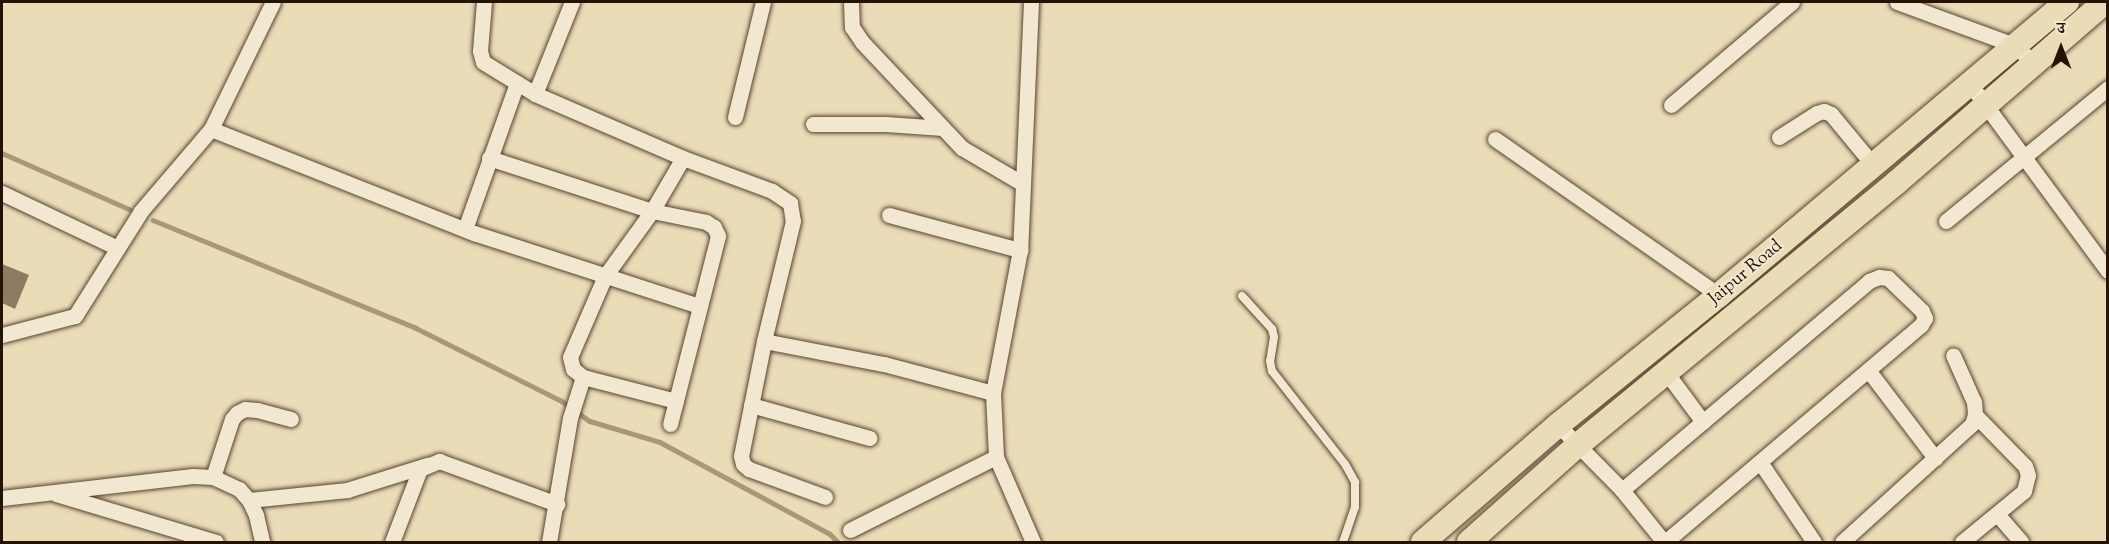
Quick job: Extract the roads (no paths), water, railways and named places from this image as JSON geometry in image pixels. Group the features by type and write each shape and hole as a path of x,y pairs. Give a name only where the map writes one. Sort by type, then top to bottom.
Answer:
{"main road":[{"name":"Jaipur Road","path":"1423,543 1558,425 1719,295 2067,2"},
{"name":"Jaipur Road","path":"1469,543 1578,445 1986,105 2104,2"}],"street":[{"path":"2,335 75,316 141,211 211,129 273,2"},
{"path":"484,2 480,51 483,62 535,94 683,158 772,191 790,202 793,221 764,341 741,456 743,464 825,497"},
{"path":"535,94 572,2"},
{"path":"735,117 763,2"},
{"path":"850,2 852,27 862,42 943,128 969,153 1023,184"},
{"path":"1031,2 1023,184 1008,247 993,393 996,457 1033,543"},
{"path":"1671,105 1792,2"},
{"path":"1897,2 2014,45 2034,63"},
{"path":"465,229 517,83"},
{"path":"1970,84 2108,271"},
{"path":"1946,221 2108,88"},
{"path":"1779,137 1816,113 1824,111 1831,114 1874,166"},
{"path":"813,124 885,124 943,128"},
{"path":"211,129 465,229 699,306"},
{"path":"1495,139 1719,295"},
{"path":"489,158 652,211 706,222 714,227 718,236 670,424"},
{"path":"676,401 583,377 573,369 570,357 605,276 652,211 683,158"},
{"path":"2,193 118,248"},
{"path":"889,215 1008,247"},
{"path":"1558,425 1622,490 1664,543 1922,325 1925,318 1922,311 1887,278 1879,277 1869,281 1622,490"},
{"path":"764,341 884,364 993,393"},
{"path":"1845,542 1971,424 1975,415 1974,402 1953,355"},
{"path":"1868,370 1935,458"},
{"path":"1666,372 1703,422"},
{"path":"549,543 570,418 583,377"},
{"path":"751,405 869,438"},
{"path":"213,477 232,419 237,413 245,409 257,410 291,419"},
{"path":"1962,543 2024,491 2028,475 2025,466 1975,415"},
{"path":"850,530 996,457"},
{"path":"249,500 347,490 439,461 557,504"},
{"path":"1760,462 1814,543"},
{"path":"392,543 420,469 428,464"},
{"path":"2,498 193,476 213,477 239,489 249,500 256,515 262,543"},
{"path":"50,493 216,543"},
{"path":"1997,514 2021,543"}],"lane":[{"path":"1242,296 1272,329 1274,337 1270,361 1272,371 1345,464 1355,482 1355,507 1343,543"}],"waterway":[{"path":"2,153 129,209"},
{"path":"153,220 416,328 562,401 590,421 660,442 830,534 838,542"}]}
